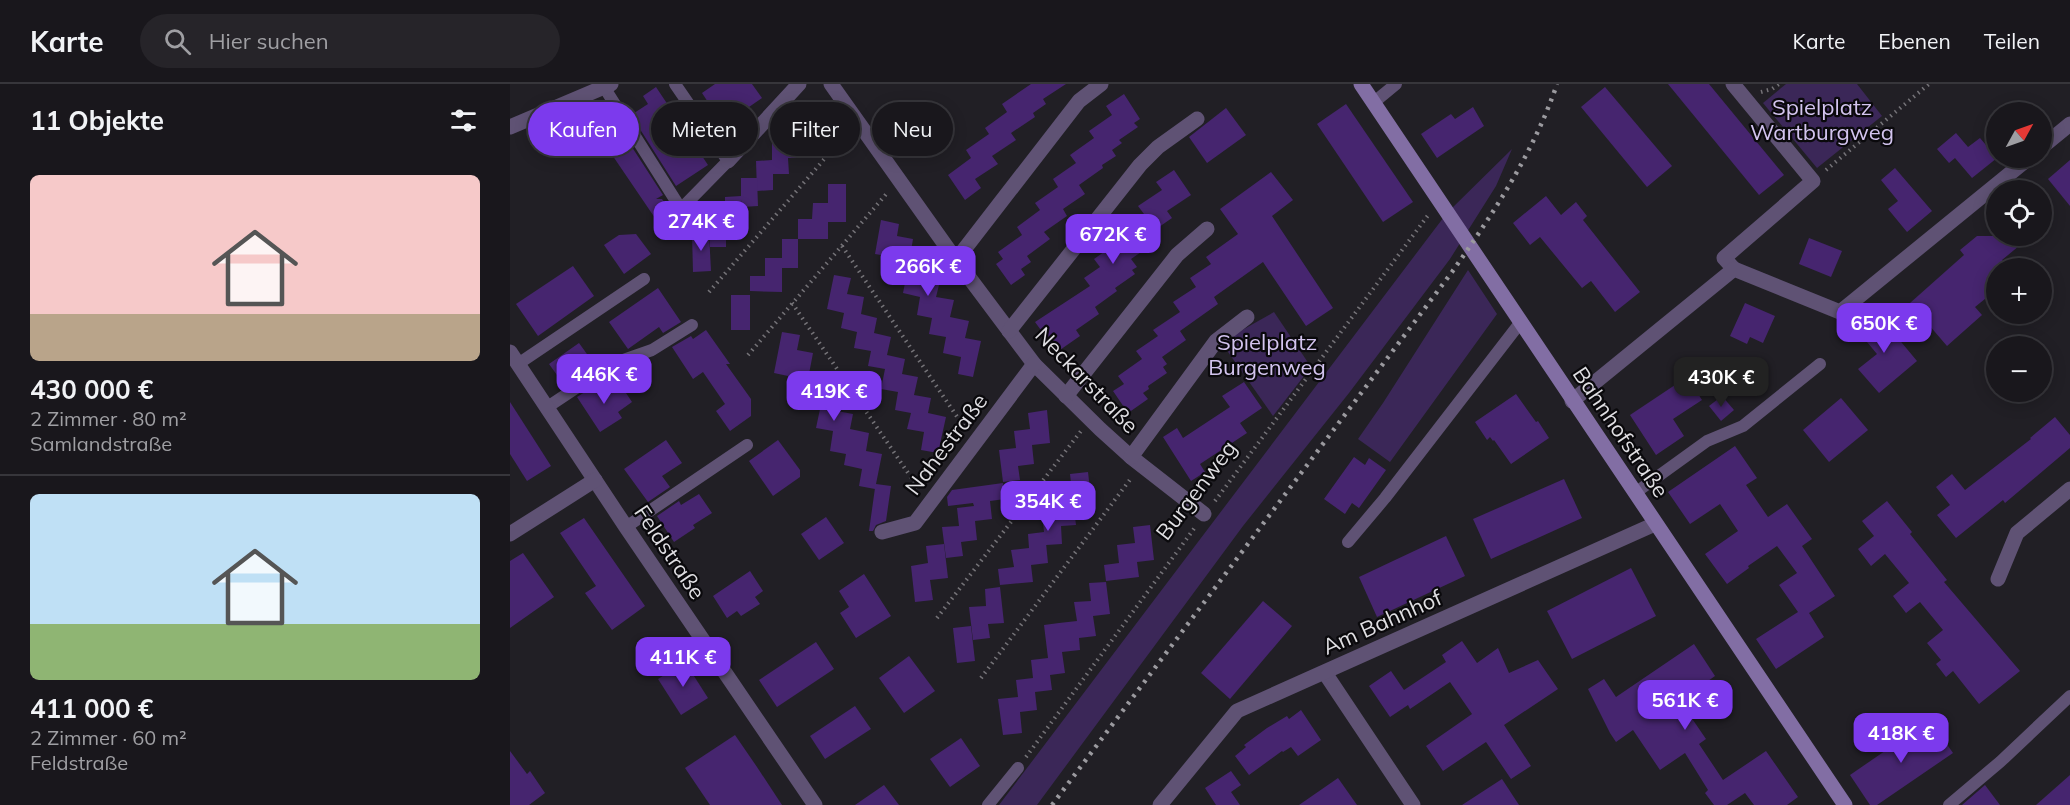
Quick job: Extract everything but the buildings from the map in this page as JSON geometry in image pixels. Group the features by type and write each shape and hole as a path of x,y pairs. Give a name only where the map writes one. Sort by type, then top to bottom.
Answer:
{"street":[{"path":"728,161 799,84"},
{"name":"Neckarstraße","path":"831,84 844,102"},
{"path":"956,260 1079,101 1101,84"},
{"name":"Bahnhofstraße","path":"1361,84 1845,805"},
{"path":"1732,84 1813,181 1724,258 1734,269 1840,312 2017,168"},
{"path":"510,128 607,85"},
{"path":"1009,331 1140,165 1158,147 1197,119"},
{"name":"Neckarstraße","path":"860,124 956,260 1034,364 1089,419 1136,461 1204,514"},
{"path":"2052,139 2070,124"},
{"path":"1066,396 1177,255 1207,229"},
{"path":"1572,401 1734,269"},
{"path":"1136,461 1216,341 1247,317"},
{"name":"Feldstraße","path":"514,358 815,805"},
{"name":"Nahestraße","path":"882,532 915,524 1034,364"},
{"path":"510,534 595,480"},
{"path":"1998,579 2018,533 2070,489"},
{"name":"Am Bahnhof","path":"1160,805 1237,711 1655,524"},
{"path":"1325,673 1413,805"}],"lane":[{"path":"607,85 681,209 728,161 675,84"},
{"path":"1373,103 1395,84"},
{"path":"514,358 644,279"},
{"path":"1348,542 1385,498 1520,323"},
{"path":"546,408 612,364 652,350 692,325"},
{"path":"1635,493 1707,441 1743,426 1820,364"},
{"path":"626,527 747,445"},
{"path":"1949,805 2000,762 2070,696"},
{"path":"988,805 1018,768"}],"path":[{"path":"1813,181 1929,84"},
{"path":"709,292 828,156"},
{"path":"748,356 899,180"},
{"name":"Burgenweg","path":"1018,768 1204,514 1439,201"},
{"path":"842,246 975,443"},
{"path":"792,303 929,504"},
{"path":"937,618 1089,419"},
{"path":"981,678 1136,461"}],"green space":[{"name":"Spielplatz Wartburgweg","path":"1786,84 1857,84 1882,116 1817,168 1763,103"},
{"path":"1512,149 1496,186 1450,259 1349,393 1243,526 1037,805 999,805 1447,213"},
{"path":"1468,270 1497,314 1390,462 1358,439"},
{"name":"Spielplatz Burgenweg","path":"1274,312 1311,367 1273,416 1221,342"}],"railway":[{"path":"1052,805 1452,272 1511,182 1537,134 1557,84"}]}
